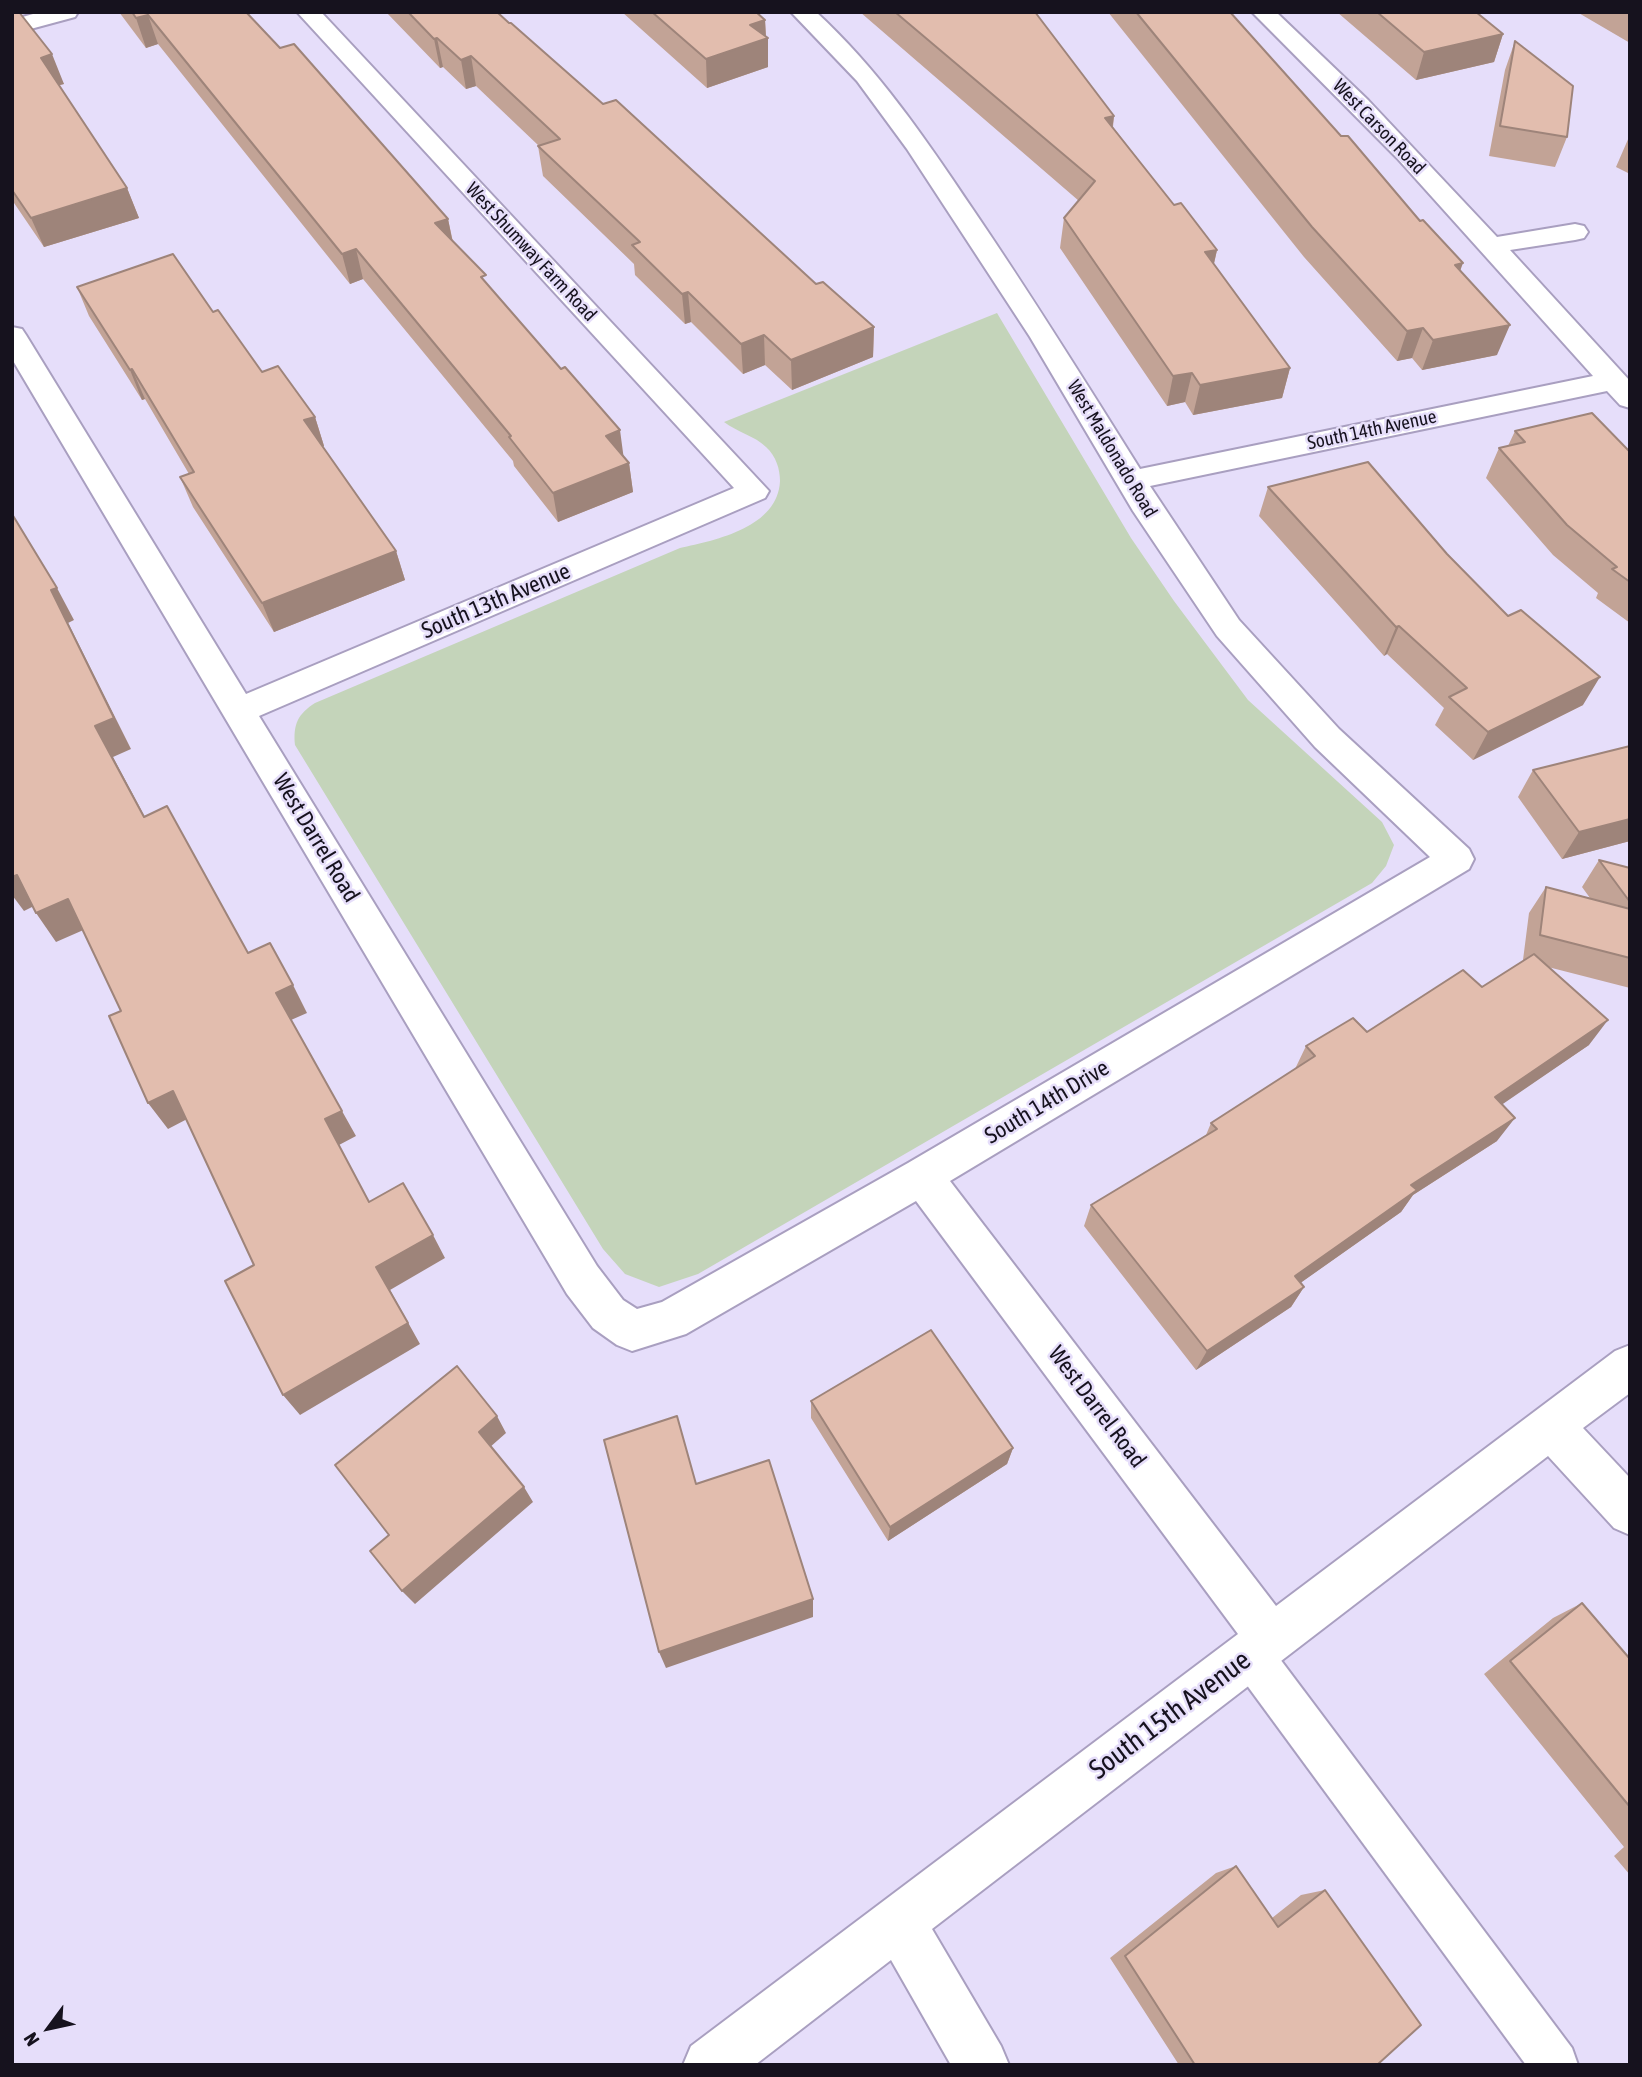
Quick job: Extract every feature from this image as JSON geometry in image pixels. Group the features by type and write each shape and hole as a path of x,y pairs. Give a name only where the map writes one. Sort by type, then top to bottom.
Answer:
{"street":[{"path":"12,27 67,12"},
{"name":"West Shumway Farm Road","path":"309,12 754,491"},
{"name":"West Maldonado Road","path":"802,12 853,60 889,104 1021,299 1144,504 1228,628 1327,738 1456,859"},
{"name":"West Carson Road","path":"1263,12 1304,50 1493,245 1621,390"},
{"path":"1493,245 1575,232"},
{"name":"West Darrel Road","path":"12,335 582,1280 608,1314 632,1331"},
{"name":"South 14th Avenue","path":"1132,480 1621,390"},
{"name":"South 13th Avenue","path":"239,711 754,491"},
{"name":"South 14th Drive","path":"632,1331 671,1320 718,1295 922,1177 1456,859"},
{"name":"West Darrel Road","path":"922,1177 1260,1646"},
{"name":"South 15th Avenue","path":"710,2065 1630,1366"},
{"path":"1551,1426 1630,1512"},
{"path":"898,1922 982,2065"}],"lane":[{"path":"1260,1646 1555,2065"}],"green space":[{"path":"997,313 1131,538 1174,601 1248,700 1382,822 1394,845 1386,866 1372,883 698,1274 659,1287 625,1274 603,1249 295,745 296,725 304,711 315,703 680,548 711,541 743,529 769,510 777,497 779,472 775,459 766,447 724,422"}],"building":[{"path":"12,12 19,12 52,54 41,58 127,188 31,218 12,190"},
{"path":"132,12 246,12 280,48 294,44 448,219 435,223 486,275 481,277 561,369 565,367 620,430 606,436 629,463 553,493 509,437 511,436 356,249 342,254 148,15 136,18"},
{"path":"408,12 497,12 603,104 616,100 816,284 823,282 874,327 791,360 764,335 741,344 688,292 682,294 632,245 640,242 538,146 560,139 471,56 461,60 437,38 434,39"},
{"path":"652,12 756,12 765,20 750,25 768,38 706,59"},
{"path":"895,12 1035,12 1114,116 1105,118 1174,205 1181,203 1217,250 1205,252 1290,368 1200,385 1192,373 1173,376 1064,218 1095,181"},
{"path":"1136,12 1230,12 1341,136 1348,136 1420,221 1423,220 1463,263 1455,265 1510,325 1433,340 1423,328 1407,331 1312,227"},
{"path":"1377,12 1476,12 1503,34 1424,52"},
{"path":"1515,41 1573,86 1567,137 1500,126"},
{"path":"173,254 213,312 218,310 262,372 278,366 315,417 304,420 396,551 262,603 180,477 194,472 132,369 130,370 77,287"},
{"path":"1592,413 1630,452 1630,582 1612,569 1617,567 1567,525 1499,448 1525,442 1515,431"},
{"path":"1368,462 1447,554 1508,616 1521,610 1600,677 1488,732 1449,697 1467,688 1399,626 1396,627 1268,487"},
{"path":"12,514 57,588 51,590 114,718 95,726 144,817 167,806 248,953 270,943 293,985 276,993 342,1111 325,1119 369,1202 403,1183 433,1235 376,1267 408,1323 283,1395 225,1281 254,1265 173,1091 148,1103 109,1016 121,1011 68,899 36,913 17,875 12,877"},
{"path":"1630,746 1630,819 1579,832 1533,770"},
{"path":"1599,860 1630,868 1630,902"},
{"path":"1546,887 1630,909 1630,958 1540,935"},
{"path":"1534,954 1608,1020 1495,1097 1515,1118 1411,1185 1417,1190 1295,1276 1304,1287 1207,1351 1091,1205 1217,1129 1211,1123 1315,1056 1306,1046 1353,1018 1367,1032 1463,970 1482,987"},
{"path":"931,1330 1013,1448 890,1527 811,1401"},
{"path":"457,1366 497,1416 479,1432 524,1487 402,1591 370,1551 389,1535 335,1465"},
{"path":"677,1416 696,1484 769,1460 813,1599 659,1652 604,1440"},
{"path":"1582,1603 1630,1659 1630,1807 1510,1661"},
{"path":"1236,1866 1278,1927 1325,1890 1421,2025 1377,2065 1195,2065 1125,1956"}]}
